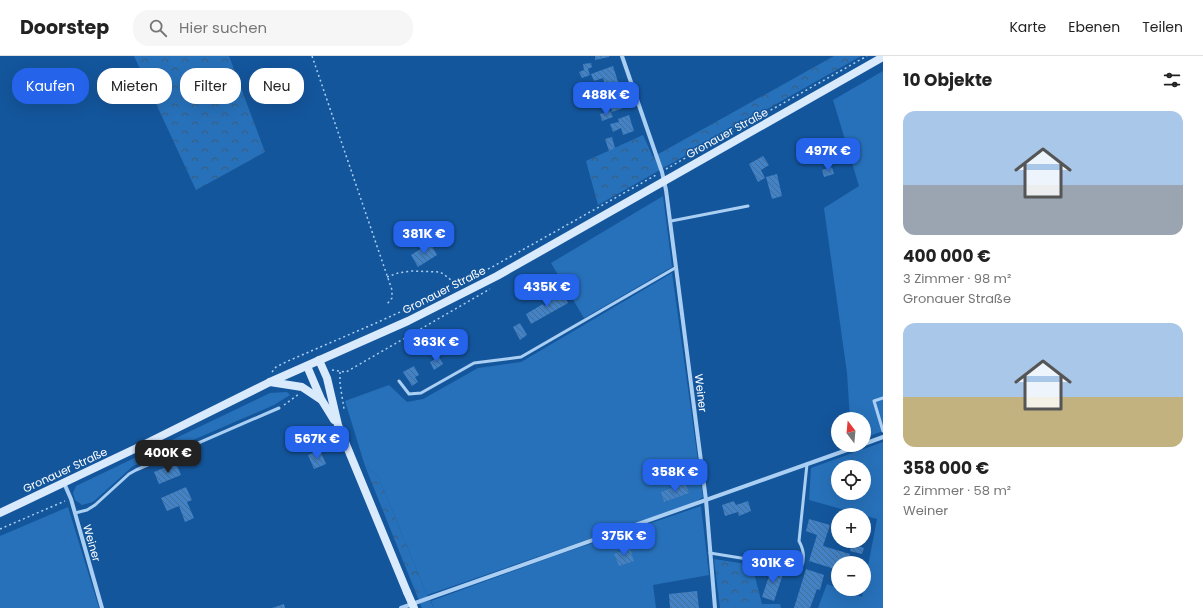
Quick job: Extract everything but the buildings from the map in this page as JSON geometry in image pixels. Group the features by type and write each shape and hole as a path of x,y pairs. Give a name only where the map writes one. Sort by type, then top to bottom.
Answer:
{"main road":[{"name":"Gronauer Straße","path":"0,513 64,484 270,382 408,321 497,276 883,57"},
{"path":"319,360 325,374 338,426 414,608"},
{"path":"307,366 321,400 338,426"},
{"path":"270,382 302,388 321,400"}],"street":[{"name":"Weiner","path":"622,56 664,181 706,500 715,608"},
{"path":"871,442 883,437"},
{"path":"401,608 842,452"},
{"name":"Weiner","path":"64,484 71,498 102,608"}],"lane":[{"path":"670,221 748,206"},
{"path":"399,381 409,394 421,393 474,363 521,358 675,268"},
{"path":"883,398 874,401 883,431"},
{"path":"74,513 88,510 129,474 136,470 279,408"},
{"path":"710,553 778,564 792,569 801,568 803,562 803,549 799,541 807,464"}],"path":[{"path":"312,56 392,290 392,298 387,304"},
{"path":"270,382 272,371 276,367 455,287 866,56"},
{"path":"387,277 398,273 412,271 440,272 449,278 459,295"},
{"path":"325,374 333,370 346,372 491,289"},
{"path":"338,426 344,409 340,384 340,372"},
{"path":"279,408 298,395 302,388"},
{"path":"0,529 71,498"}],"green space":[{"path":"134,56 229,56 234,68 180,68 180,104 241,104 241,88 265,152 196,190 156,104 172,104 172,68 140,68"},
{"path":"834,56 861,56 598,205 586,161 643,135 653,157"},
{"path":"883,71 883,431 871,435 871,412 850,412 847,373 824,208 859,186 833,100"},
{"path":"663,196 672,267 584,318 551,263"},
{"path":"672,273 703,497 694,503 427,595 378,476 365,466 345,401 389,385 407,402 423,399 478,368 521,362"},
{"path":"287,392 290,395 274,405 133,466 93,502 82,505 75,500 73,493 76,486 270,393"},
{"path":"883,442 883,608 818,608 827,584 831,585 831,596 871,596 870,556 877,519 871,517 871,508 838,508 809,500 811,468 831,461 831,500 871,500 871,460 833,460 855,452 871,452 871,446"},
{"path":"365,466 378,476 427,595 434,608 422,608"},
{"path":"701,506 709,575 653,585 656,608 434,608 431,601 549,558"},
{"path":"68,507 99,608 0,608 0,536"},
{"path":"714,559 752,565 762,604 780,604 781,608 720,608"}]}
